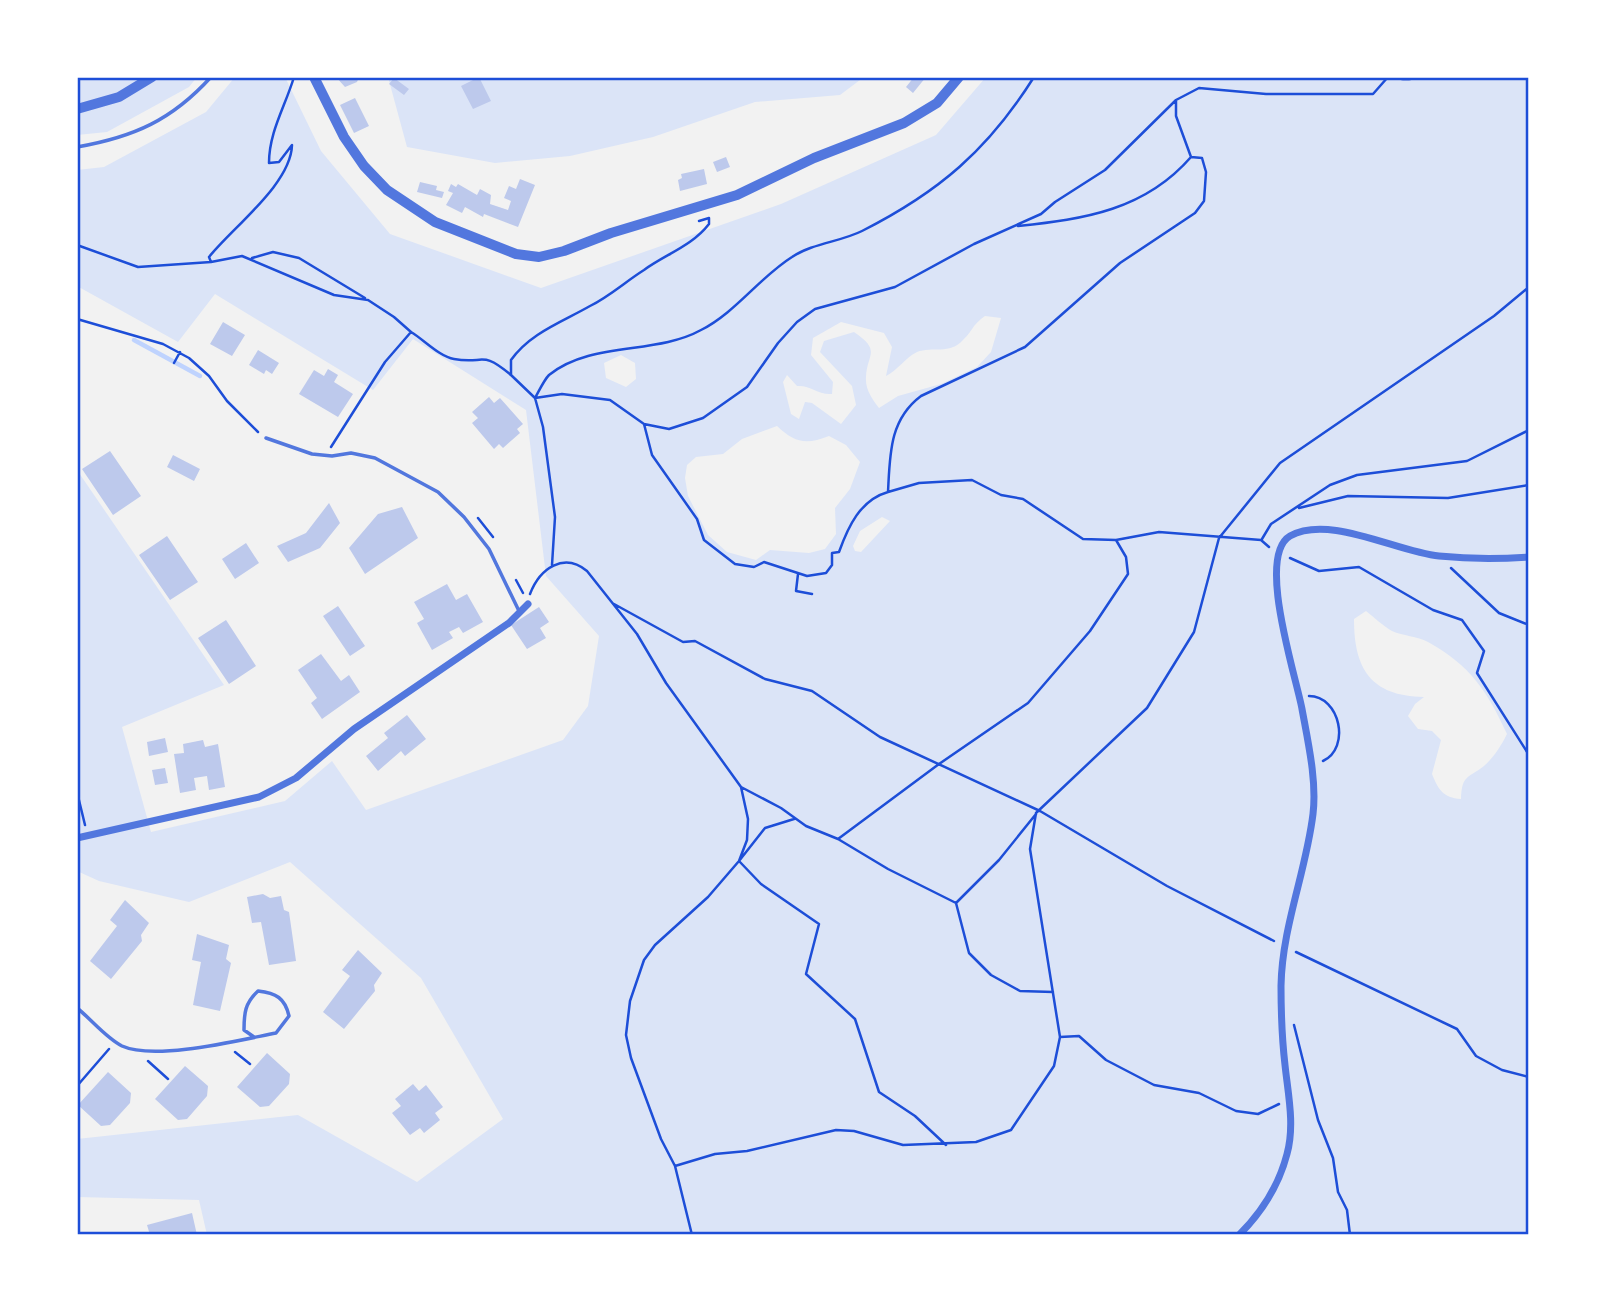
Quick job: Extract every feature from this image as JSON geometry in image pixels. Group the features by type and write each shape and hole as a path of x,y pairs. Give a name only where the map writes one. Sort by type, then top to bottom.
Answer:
{"street":[{"path":"77,109 119,97 152,77"},
{"path":"314,77 344,136 363,166 387,190 435,222 516,254 539,257 737,195 814,158 904,123 937,103 959,77"},
{"path":"1403,77 1409,77"},
{"path":"1238,1235 1258,1213 1280,1178 1290,1138 1281,998 1284,946 1313,815 1310,765 1299,696 1277,591 1277,553 1281,544 1292,535 1331,530 1438,556 1529,557"},
{"path":"77,838 259,797 296,778 354,729 447,668 528,604"}],"lane":[{"path":"77,146 103,142 156,124 187,103 211,77"},
{"path":"266,438 324,456 351,453 375,458 438,492 464,517 489,549 520,612"},
{"path":"77,1007 116,1041 138,1051 225,1043 276,1033 289,1016 286,1003 274,993 258,992 249,1000 244,1011 244,1030 254,1037"}],"path":[{"path":"211,262 209,257 264,198 292,159 292,145 279,162 269,163 269,143 294,77"},
{"path":"535,398 549,376 581,359 674,341 703,330 795,255 860,232 930,192 956,173 986,143 1034,77"},
{"path":"535,398 562,394 610,400 644,424 669,429 703,418 747,387 778,343 797,322 815,309 895,287 1041,215 1055,201 1105,170 1176,100 1199,88 1266,93 1374,94 1388,77"},
{"path":"1176,100 1175,116 1191,156"},
{"path":"1012,227 1097,214 1133,202 1172,178 1191,156"},
{"path":"888,492 889,449 907,407 920,396 1025,347 1120,263 1195,213 1204,201 1206,172 1202,158 1191,156"},
{"path":"511,375 511,360 518,350 539,333 614,293 645,268 669,256 702,233 709,224 709,218 695,222"},
{"path":"77,245 138,267 211,262 242,256 334,295 368,300"},
{"path":"250,259 273,252 299,258 394,317 411,332 452,359 482,357 496,362 535,398 551,467 555,517 552,565"},
{"path":"956,903 999,860 1038,812 1147,708 1194,632 1219,538 1280,463 1494,316 1529,287"},
{"path":"77,319 163,344 180,352 199,365 217,384 227,401 266,438"},
{"path":"324,456 385,362 411,332"},
{"path":"174,363 180,352"},
{"path":"644,424 652,455 698,519 704,540 735,564 754,567 764,562 798,574 826,573 832,565 832,554 839,552 849,524 871,500 919,483 972,480 1001,495 1023,499 1083,539 1116,540 1159,532 1261,540 1277,553"},
{"path":"1261,540 1271,524 1330,485 1357,475 1467,461 1529,430"},
{"path":"1292,511 1309,503 1348,496 1448,498 1529,485"},
{"path":"838,839 939,764 1028,703 1090,631 1128,574 1126,557 1116,540"},
{"path":"1438,556 1499,613 1529,625"},
{"path":"528,604 533,585 552,565 565,561 577,563 614,604 741,787 748,819 747,840 739,861"},
{"path":"1298,561 1319,571 1359,567 1433,610 1462,620 1484,651 1477,673 1529,755"},
{"path":"798,574 796,591 812,594"},
{"path":"614,604 683,642 695,641 765,679 812,691 880,737 1038,812 1167,886 1457,1029 1476,1056 1502,1070 1529,1077"},
{"path":"1299,696 1315,695 1338,717 1339,741 1328,759 1310,765"},
{"path":"741,787 781,808 794,819 838,839 888,869 956,903 969,953 991,975 1020,991 1053,992"},
{"path":"77,792 88,835"},
{"path":"675,1166 715,1154 747,1151 836,1130 854,1130 904,1145 946,1146 976,1142 1011,1130 1054,1066 1060,1037 1030,849 1038,812"},
{"path":"692,1235 675,1166 631,1058 626,1035 630,1001 644,960 654,945 708,897 765,828 794,819"},
{"path":"739,861 761,884 819,924 806,974 855,1018 879,1092 915,1116 946,1146"},
{"path":"1291,1018 1315,1098 1318,1120 1347,1210 1350,1235"},
{"path":"1060,1037 1079,1036 1106,1060 1154,1085 1199,1093 1236,1111 1258,1114 1288,1100"},
{"path":"77,1086 116,1041"},
{"path":"225,1043 250,1064"},
{"path":"138,1051 169,1079"}],"shaded area":[{"path":"77,77 197,77 189,87 107,132 77,135"},
{"path":"235,77 285,77 321,151 390,234 541,288 781,204 936,135 986,77 1529,77 1529,1235 207,1235 199,1200 77,1197 77,1139 298,1115 417,1182 503,1119 421,978 290,862 189,902 99,881 77,871 77,470 224,685 122,727 151,832 285,801 332,761 366,810 563,740 588,706 599,636 546,576 526,410 413,339 373,390 215,294 178,342 77,286 77,170 104,167 206,112","holes":["985,316 1001,318 991,352 977,367 941,384 898,396 879,408 867,386 871,353 868,344 854,332 824,341 820,352 852,386 856,405 841,424 812,403 805,402 799,419 791,414 783,382 787,375 797,386 832,394 833,382 811,355 813,338 841,322 884,333 892,347 886,376 917,352 958,345","621,355 635,363 636,379 626,387 606,378 604,363","777,426 789,436 801,441 814,441 829,436 846,445 860,462 850,489 835,508 836,534 825,549 809,553 770,550 756,560 727,552 708,535 688,496 685,478 687,465 696,457 723,454 742,439","882,517 890,521 861,552 855,551 853,546 860,531","1366,611 1392,631 1424,640 1443,651 1467,670 1485,692 1507,734 1491,759 1464,781 1461,799 1442,792 1432,774 1441,740 1432,731 1418,729 1408,716 1415,704 1424,697 1405,695 1378,685 1362,665 1354,619"]},
{"path":"388,77 864,77 840,95 755,102 653,137 570,156 495,163 407,147"}],"building":[{"path":"336,77 359,77 357,82 345,87"},
{"path":"479,77 491,101 473,109 461,86"},
{"path":"914,77 926,77 913,93 906,87"},
{"path":"394,78 409,89 404,95 389,84"},
{"path":"355,98 369,126 354,133 340,105"},
{"path":"726,157 730,167 717,172 713,162"},
{"path":"704,169 707,184 680,191 678,180 682,178 681,174"},
{"path":"520,179 535,185 518,227 484,214 483,217 465,207 462,213 446,205 453,193 448,191 451,184 456,187 458,184 477,195 480,189 491,195 490,204 508,210 511,201 504,198 509,186 516,189"},
{"path":"420,182 437,186 436,190 444,192 442,198 417,192"},
{"path":"223,322 245,335 232,356 210,344"},
{"path":"258,350 279,363 272,374 266,370 264,374 249,365"},
{"path":"328,369 338,375 334,382 353,394 338,417 299,394 314,370 324,376"},
{"path":"489,397 494,403 500,398 523,424 517,429 520,433 503,448 499,444 494,449 472,423 478,418 472,412"},
{"path":"110,451 141,496 113,515 82,469"},
{"path":"173,455 200,469 194,481 167,467"},
{"path":"329,503 340,523 320,548 288,562 277,546 306,533"},
{"path":"402,507 418,538 365,574 349,548 378,514"},
{"path":"167,536 198,582 170,600 139,555"},
{"path":"246,543 259,563 235,579 222,559"},
{"path":"447,584 456,600 467,594 483,622 463,633 459,627 449,632 453,638 432,650 417,623 424,619 414,602"},
{"path":"338,606 365,646 350,656 323,616"},
{"path":"539,607 549,622 540,628 546,638 527,649 511,625"},
{"path":"226,620 256,666 229,684 198,638"},
{"path":"321,654 341,681 349,675 360,692 322,719 311,703 317,698 298,670"},
{"path":"407,715 426,739 405,756 401,751 378,771 366,756 388,738 384,733"},
{"path":"165,738 168,752 149,756 147,742"},
{"path":"203,740 205,747 218,744 225,787 209,790 207,776 194,778 196,790 180,793 174,754 184,753 183,744"},
{"path":"165,768 168,783 155,785 152,770"},
{"path":"263,894 270,898 281,896 284,910 289,912 296,961 269,965 261,922 252,923 247,897"},
{"path":"125,900 149,923 141,935 142,941 111,979 90,961 117,926 110,920"},
{"path":"197,934 229,945 226,959 231,963 220,1011 193,1005 201,962 192,960"},
{"path":"358,950 382,973 374,985 375,991 344,1029 323,1012 350,976 342,970"},
{"path":"267,1053 290,1074 289,1084 269,1106 260,1107 237,1087"},
{"path":"185,1066 208,1086 207,1096 187,1119 178,1120 155,1099"},
{"path":"108,1072 131,1093 130,1103 110,1125 101,1126 78,1105"},
{"path":"413,1084 419,1091 426,1085 443,1107 435,1113 440,1120 424,1133 420,1128 410,1135 392,1113 401,1106 395,1099"},
{"path":"192,1213 197,1235 150,1235 147,1225"}],"waterway":[{"path":"134,340 200,376"}]}
